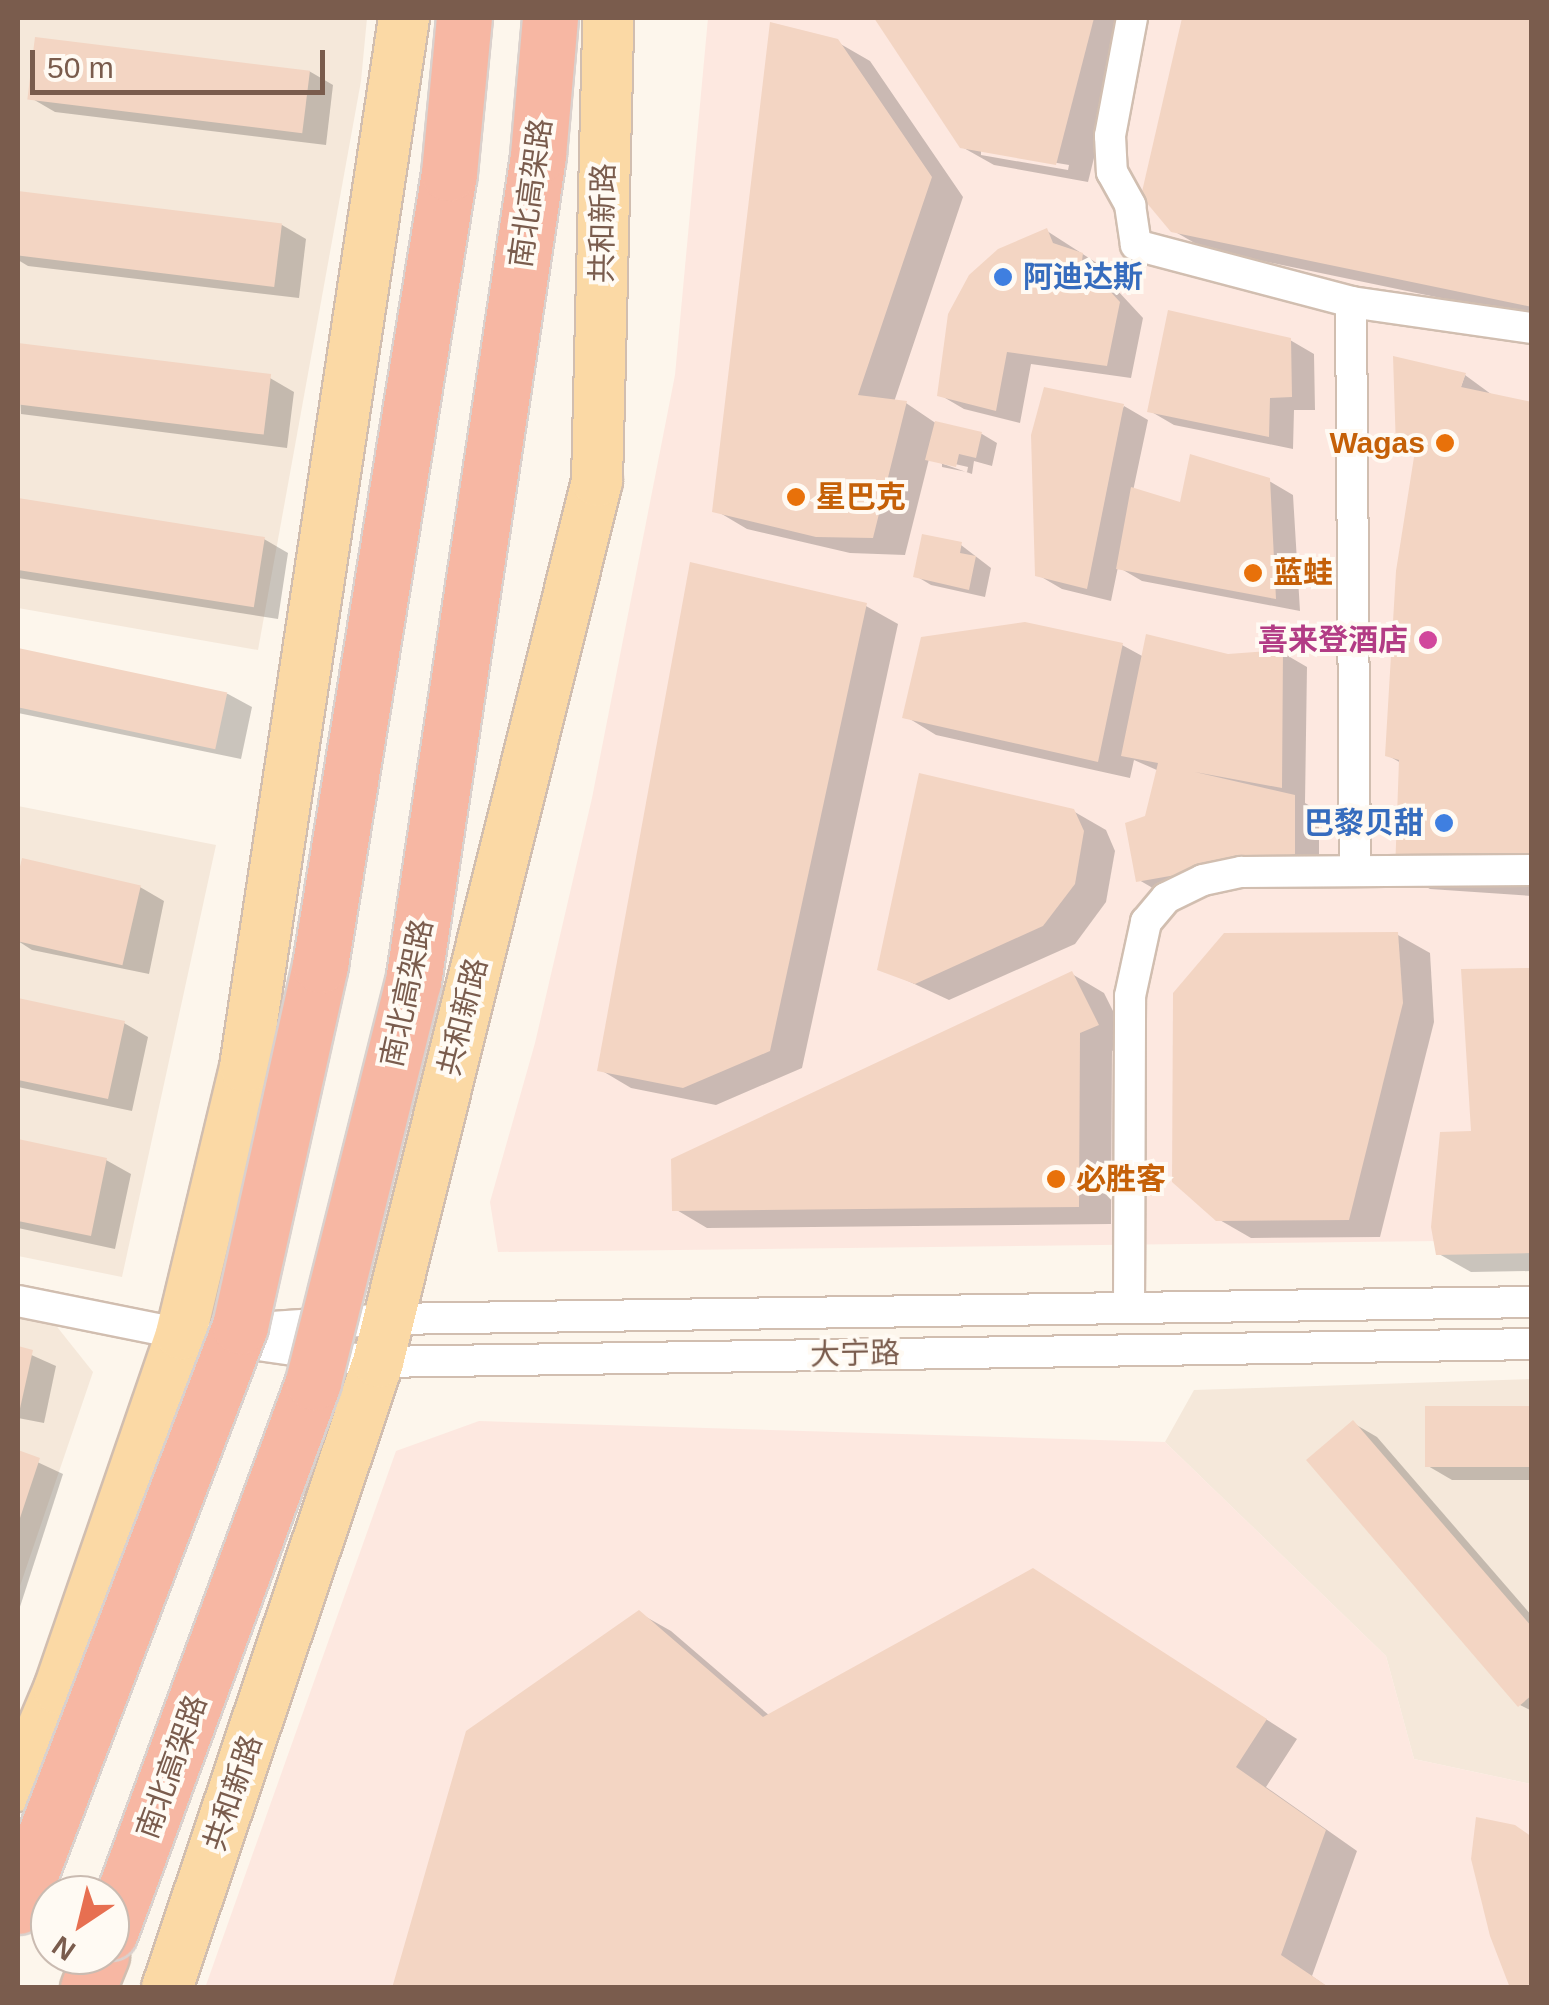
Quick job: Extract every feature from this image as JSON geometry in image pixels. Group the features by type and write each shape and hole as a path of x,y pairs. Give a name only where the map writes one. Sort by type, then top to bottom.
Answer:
{"highway":[{"path":"18,1906 240,1326 320,965 449,174 464,18"},
{"name":"南北高架路","path":"130,1878 313,1382 414,982 535,175 550,18"}],"main road":[{"path":"18,1786 59,1689 181,1334 245,1067 404,18"},
{"name":"共和新路","path":"167,1988 383,1341 596,481 608,18"}],"street":[{"path":"1132,18 1110,136 1112,172 1130,205 1136,245 1351,302 1532,328"},
{"path":"1351,302 1355,871"},
{"path":"1129,1308 1130,996 1146,922 1166,898 1203,880 1241,872 1532,870"},
{"name":"大宁路","path":"18,1301 181,1334 383,1341 1532,1344"},
{"name":"大宁路","path":"181,1334 383,1341 1129,1308 1532,1302"}],"shaded area":[{"path":"18,18 367,18 361,81 258,650 18,608"},
{"path":"708,18 1531,18 1531,1240 498,1252 490,1202 535,1043 592,798 675,375"},
{"path":"18,806 216,845 122,1277 18,1256"},
{"path":"18,1316 54,1323 93,1372 18,1592"},
{"path":"1531,1379 1531,1784 1414,1759 1386,1656 1165,1442 1194,1390"},
{"path":"479,1421 1165,1442 1386,1656 1414,1759 1531,1784 1531,1987 205,1988 396,1451"}],"building":[{"path":"874,18 1094,18 1056,165 960,148"},
{"path":"1182,18 1532,18 1532,307 1171,232 1141,196"},
{"path":"770,22 838,39 932,177 858,395 907,401 873,538 816,537 712,512"},
{"path":"35,37 310,71 302,133 27,100"},
{"path":"18,191 282,223 274,287 18,255"},
{"path":"1047,228 1053,243 1083,253 1082,261 1120,302 1107,366 1007,352 996,411 937,396 948,314 969,275 998,249"},
{"path":"1168,310 1291,338 1292,397 1270,398 1269,437 1147,412"},
{"path":"18,343 271,374 264,435 18,404"},
{"path":"1393,356 1466,373 1461,387 1532,402 1532,882 1395,872 1399,760 1385,756 1396,571 1414,457 1396,449"},
{"path":"1044,387 1124,404 1087,589 1035,576 1031,435"},
{"path":"935,421 982,432 976,458 959,454 956,467 925,460"},
{"path":"1190,454 1270,478 1276,599 1116,569 1131,487 1180,502"},
{"path":"18,498 265,537 254,607 18,570"},
{"path":"922,534 962,542 960,553 976,556 969,590 913,577"},
{"path":"690,562 867,603 770,1051 683,1088 597,1071"},
{"path":"1025,622 1123,643 1098,762 902,718 921,637"},
{"path":"1146,634 1228,654 1283,650 1282,788 1195,772 1295,795 1295,854 1136,882 1125,823 1145,816 1158,763 1121,756"},
{"path":"18,648 227,692 215,749 18,707"},
{"path":"919,773 1074,809 1084,831 1075,884 1043,926 915,984 877,970"},
{"path":"22,858 141,885 122,965 18,941 18,875"},
{"path":"1398,932 1403,1003 1349,1220 1216,1221 1172,1182 1173,993 1224,933"},
{"path":"1532,968 1532,1253 1436,1255 1431,1227 1440,1132 1471,1131 1461,969"},
{"path":"1072,971 1099,1025 1080,1033 1079,1207 672,1211 671,1159"},
{"path":"18,998 125,1021 108,1099 18,1080"},
{"path":"18,1139 107,1158 91,1236 18,1221"},
{"path":"18,1346 33,1350 19,1413 18,1413"},
{"path":"1425,1406 1532,1406 1532,1467 1425,1467"},
{"path":"1353,1420 1532,1627 1532,1695 1518,1707 1306,1460"},
{"path":"18,1450 40,1458 18,1524"},
{"path":"1033,1568 1267,1719 1236,1767 1326,1830 1281,1955 1330,1988 392,1988 466,1731 639,1610 763,1717"},
{"path":"1476,1817 1515,1825 1532,1837 1532,1983 1522,1988 1510,1988 1490,1936 1471,1859"}],"place":[{"name":"阿迪达斯","path":"1003,277"},
{"name":"Wagas","path":"1445,443"},
{"name":"星巴克","path":"796,497"},
{"name":"蓝蛙","path":"1253,573"},
{"name":"喜来登酒店","path":"1428,640"},
{"name":"巴黎贝甜","path":"1444,823"},
{"name":"必胜客","path":"1056,1179"}]}
